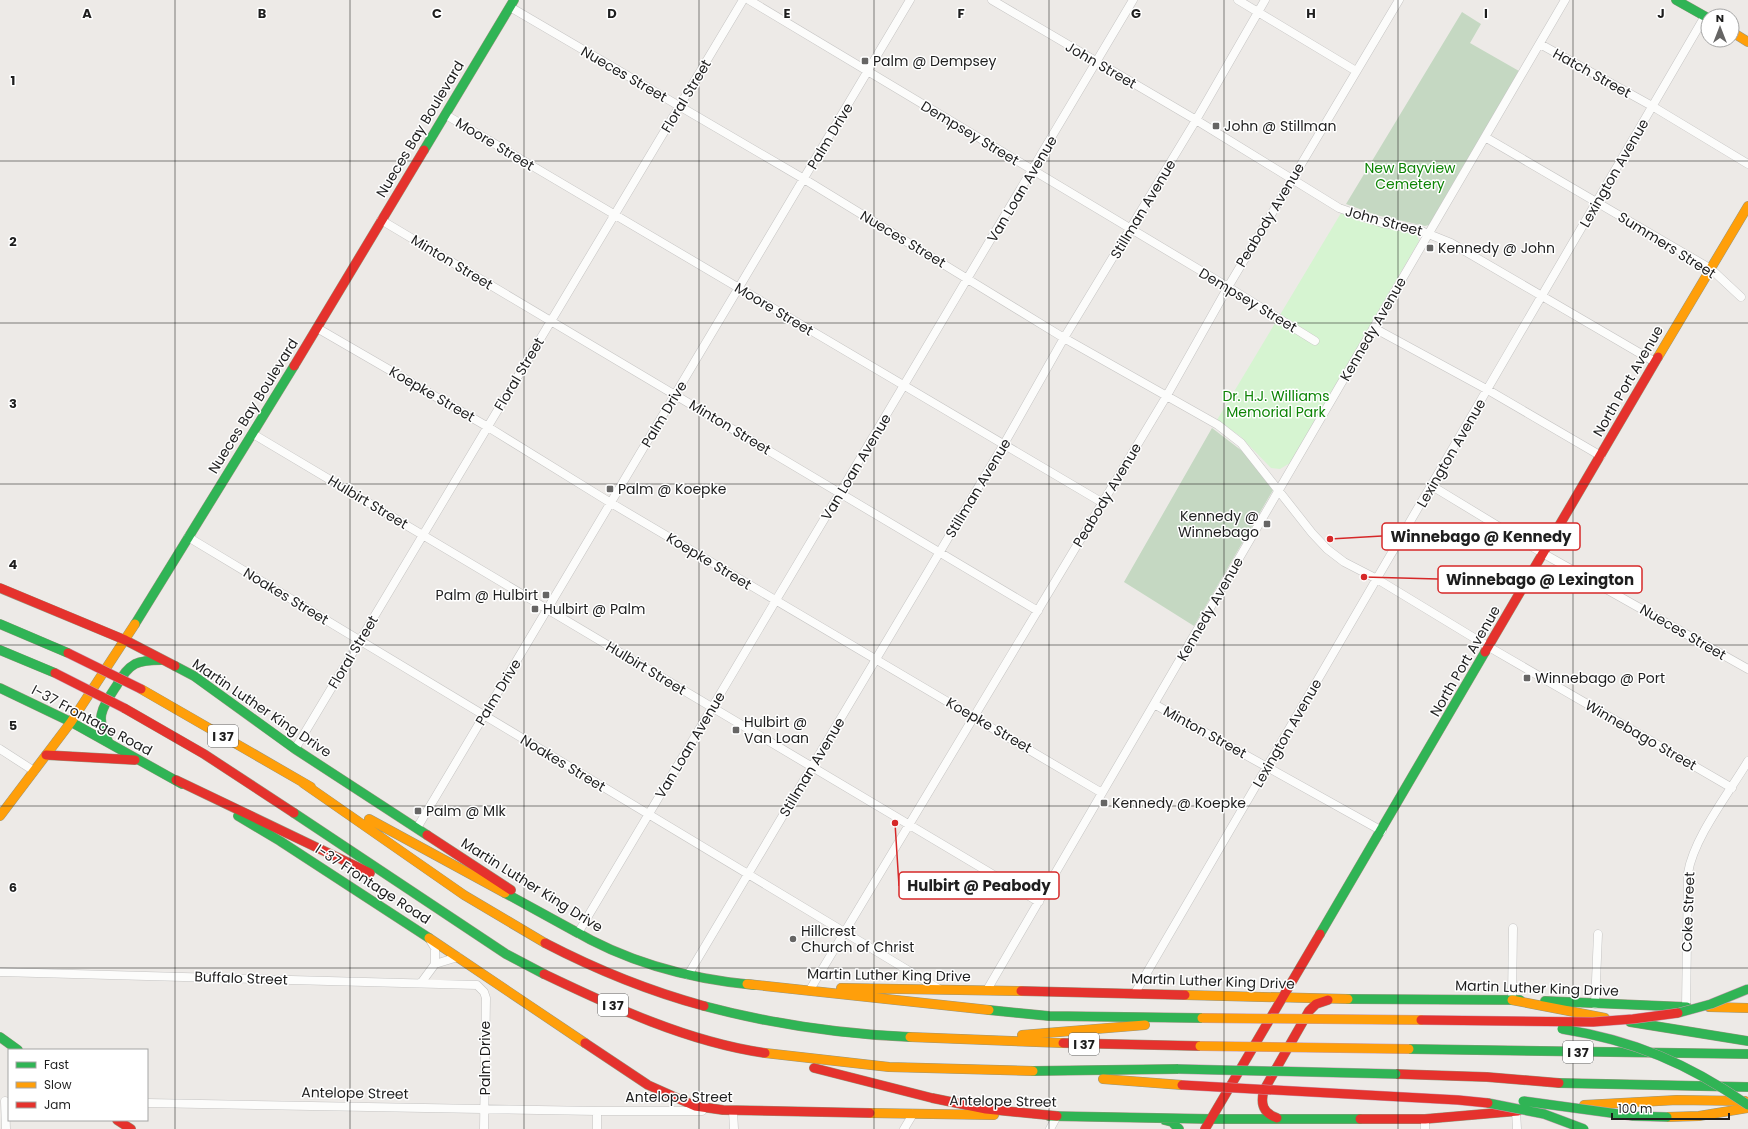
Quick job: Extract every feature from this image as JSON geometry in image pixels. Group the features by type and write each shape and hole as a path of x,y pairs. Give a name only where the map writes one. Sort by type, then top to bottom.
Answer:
{"main road":[{"path":"1676,0 1700,14"},
{"name":"Nueces Bay Boulevard","path":"0,816 71,722 125,640 318,328 512,3"},
{"name":"North Port Avenue","path":"1205,1129 1382,831 1655,362 1748,206"},
{"path":"0,588 125,640"},
{"name":"I 37","path":"0,624 68,653 141,689 303,783 456,890 511,925 566,955 645,988 718,1009 782,1024 837,1032 935,1039 1200,1046 1748,1054"},
{"name":"Martin Luther King Drive","path":"125,640 194,676 295,749 578,934 612,950 688,975 747,984 811,988 1135,993 1283,998 1512,1000 1748,1008"},
{"name":"I 37","path":"0,650 55,673 124,708 204,754 506,954 552,979 594,998 685,1033 738,1048 867,1066 912,1070 1029,1072 1178,1069 1396,1074 1488,1077 1562,1083 1748,1087"},
{"path":"109,743 100,727 102,706 130,666 146,660 162,660"},
{"name":"I-37 Frontage Road","path":"0,688 71,722 176,780 280,841 458,957 648,1085 695,1106 723,1110"},
{"path":"46,755 138,760"},
{"path":"176,780 351,864 472,932"},
{"path":"303,783 578,934"},
{"path":"747,984 1049,1016 1593,1022 1645,1019 1688,1011 1748,989"},
{"path":"1280,1119 1266,1113 1262,1106 1261,1099 1264,1090 1309,1011 1316,1004 1340,998"},
{"path":"1512,1000 1593,1016 1748,1040"},
{"path":"968,1040 1202,1018"},
{"path":"1484,1021 1575,1030 1636,1045 1696,1070 1748,1103"},
{"path":"0,1037 17,1049"},
{"path":"738,1048 932,1098 986,1109 1057,1116"},
{"path":"1029,1072 1182,1085 1415,1098 1481,1097 1633,1116 1699,1116 1748,1108"},
{"path":"1445,1098 1520,1109 1545,1115 1584,1129"},
{"name":"Antelope Street","path":"723,1110 1211,1120 1425,1119 1656,1101 1748,1103"},
{"path":"1160,1118 1172,1122 1179,1129"},
{"path":"119,1121 131,1129"}],"street":[{"name":"Floral Street","path":"295,749 743,0"},
{"name":"Dempsey Street","path":"748,0 1228,287 1315,341"},
{"name":"Palm Drive","path":"417,828 910,0"},
{"name":"John Street","path":"992,0 1196,120 1339,208 1382,223 1430,233 1451,243 1655,362"},
{"name":"Van Loan Avenue","path":"578,934 1097,63 1133,0"},
{"path":"1238,0 1356,71"},
{"name":"Stillman Avenue","path":"688,975 1004,444 1064,338 1131,230 1265,0"},
{"name":"Peabody Avenue","path":"811,988 1103,503 1166,397 1228,287 1399,0"},
{"name":"Kennedy Avenue","path":"987,990 1565,0"},
{"name":"Nueces Street","path":"512,3 680,106 968,278 1064,338 1218,425 1241,443 1260,465 1278,492"},
{"name":"Lexington Avenue","path":"1135,993 1598,202 1652,106 1700,27"},
{"name":"Hatch Street","path":"1540,44 1652,106 1748,164"},
{"name":"Moore Street","path":"446,115 1103,503"},
{"name":"Summers Street","path":"1485,137 1711,269 1742,297"},
{"name":"Minton Street","path":"382,220 1038,611"},
{"name":"Koepke Street","path":"318,328 488,427 611,503 876,660 974,716 1102,793"},
{"path":"1374,328 1488,390 1601,456"},
{"name":"Hulbirt Street","path":"253,434 1039,902"},
{"name":"Nueces Street","path":"1432,486 1544,554 1748,669"},
{"name":"Winnebago Street","path":"1278,492 1328,549 1344,562 1377,579 1489,647 1732,788"},
{"name":"Noakes Street","path":"188,537 939,989"},
{"name":"Minton Street","path":"1154,704 1382,831"},
{"path":"0,749 34,771"},
{"name":"Coke Street","path":"1686,1007 1688,873 1690,862 1698,842 1748,761"},
{"path":"1512,1000 1513,928"},
{"path":"1595,1004 1598,934"},
{"path":"429,938 435,948 436,964"},
{"path":"421,983 436,964 458,957"},
{"name":"Buffalo Street","path":"0,972 470,984 481,988"},
{"name":"Palm Drive","path":"481,988 486,998 484,1129"},
{"path":"5,1101 6,1129"},
{"name":"Antelope Street","path":"148,1103 597,1111 723,1110"},
{"path":"597,1111 597,1129"},
{"path":"734,1111 734,1129"},
{"path":"1516,1111 1518,1129"},
{"path":"904,1129 913,1114"},
{"path":"1050,1129 1057,1116"},
{"path":"1425,1119 1425,1129"}],"green space":[{"name":"New Bayview Cemetery","path":"1462,12 1481,24 1470,43 1519,71 1429,225 1425,226 1376,215 1346,204"},
{"name":"Dr. H.J. Williams Memorial Park","path":"1341,213 1362,222 1417,235 1419,241 1290,463 1280,469 1271,468 1240,436 1217,420"},
{"path":"1212,428 1246,454 1273,490 1194,626 1124,582"}],"traffic: fast":[{"path":"424,150 514,0"},
{"path":"1676,0 1700,14"},
{"path":"135,624 294,366"},
{"path":"0,624 68,653"},
{"path":"0,650 55,673"},
{"path":"1320,934 1485,652"},
{"path":"109,743 104,734 101,719 107,700 132,666 145,661 162,660"},
{"path":"175,666 194,676 295,749 427,835"},
{"path":"0,688 71,722 182,784"},
{"path":"294,813 506,954 544,974"},
{"path":"238,816 280,841 429,938"},
{"path":"505,893 578,933"},
{"path":"571,929 614,951 660,968 683,974 754,985"},
{"path":"1678,1013 1711,1004 1748,989"},
{"path":"1348,999 1520,1000"},
{"path":"1545,1001 1687,1007"},
{"path":"704,1006 755,1018 832,1031 910,1037"},
{"path":"989,1010 1049,1016 1202,1018"},
{"path":"1630,1022 1748,1041"},
{"path":"1562,1029 1613,1040 1660,1056 1704,1077 1748,1105"},
{"path":"0,1037 17,1049"},
{"path":"1409,1049 1748,1054"},
{"path":"1033,1071 1178,1069"},
{"path":"1178,1069 1396,1074"},
{"path":"1559,1083 1748,1087"},
{"path":"1523,1101 1633,1116 1667,1117"},
{"path":"1488,1103 1544,1114 1584,1129"},
{"path":"1049,1116 1211,1119 1360,1119"},
{"path":"1164,1120 1172,1122 1179,1129"}],"traffic: slow":[{"path":"1740,37 1748,42"},
{"path":"1658,357 1748,206"},
{"path":"0,816 71,722 135,624"},
{"path":"141,689 311,787"},
{"path":"303,783 464,895 545,943"},
{"path":"369,819 505,893"},
{"path":"429,938 585,1043"},
{"path":"747,984 989,1010"},
{"path":"841,988 1021,991"},
{"path":"1185,995 1348,999"},
{"path":"1512,1000 1605,1018"},
{"path":"1709,1007 1748,1008"},
{"path":"1202,1018 1421,1020"},
{"path":"1022,1035 1145,1025"},
{"path":"910,1037 1063,1043"},
{"path":"1200,1046 1409,1049"},
{"path":"765,1053 889,1067 1033,1071"},
{"path":"1103,1079 1182,1085"},
{"path":"1584,1105 1677,1100 1745,1101"},
{"path":"1667,1117 1699,1116 1748,1108"},
{"path":"870,1113 994,1115"}],"traffic: jam":[{"path":"294,366 424,150"},
{"path":"1485,652 1658,357"},
{"path":"0,588 125,640 175,666"},
{"path":"68,653 141,689"},
{"path":"55,673 124,708"},
{"path":"124,708 204,754 294,813"},
{"path":"46,755 135,760"},
{"path":"176,780 370,873"},
{"path":"427,835 511,890"},
{"path":"1205,1129 1320,934"},
{"path":"545,943 583,962 623,979 704,1006"},
{"path":"544,974 624,1011 679,1032 736,1048 765,1053"},
{"path":"1021,991 1185,995"},
{"path":"1277,1118 1268,1113 1264,1107 1262,1100 1264,1090 1309,1011 1316,1004 1328,1000"},
{"path":"1421,1020 1593,1022 1633,1019 1678,1013"},
{"path":"585,1043 648,1085 695,1106 723,1110 870,1113"},
{"path":"1063,1043 1200,1046"},
{"path":"814,1068 932,1098 986,1109 1057,1116"},
{"path":"1396,1074 1487,1077 1559,1083"},
{"path":"1182,1085 1458,1100 1488,1103"},
{"path":"1360,1119 1425,1119 1518,1111"},
{"path":"119,1121 131,1129"}],"place":[{"name":"Palm @ Dempsey","path":"865,61"},
{"name":"John @ Stillman","path":"1216,126"},
{"name":"Kennedy @ John","path":"1430,248"},
{"name":"Palm @ Koepke","path":"610,489"},
{"name":"Kennedy @ Winnebago","path":"1267,524"},
{"name":"Winnebago @ Kennedy","path":"1330,539"},
{"name":"Winnebago @ Lexington","path":"1364,577"},
{"name":"Palm @ Hulbirt","path":"546,595"},
{"name":"Hulbirt @ Palm","path":"535,609"},
{"name":"Winnebago @ Port","path":"1527,678"},
{"name":"Hulbirt @ Van Loan","path":"736,730"},
{"name":"Kennedy @ Koepke","path":"1104,803"},
{"name":"Palm @ Mlk","path":"418,811"},
{"name":"Hulbirt @ Peabody","path":"895,823"},
{"name":"Hillcrest Church of Christ","path":"793,939"}]}
